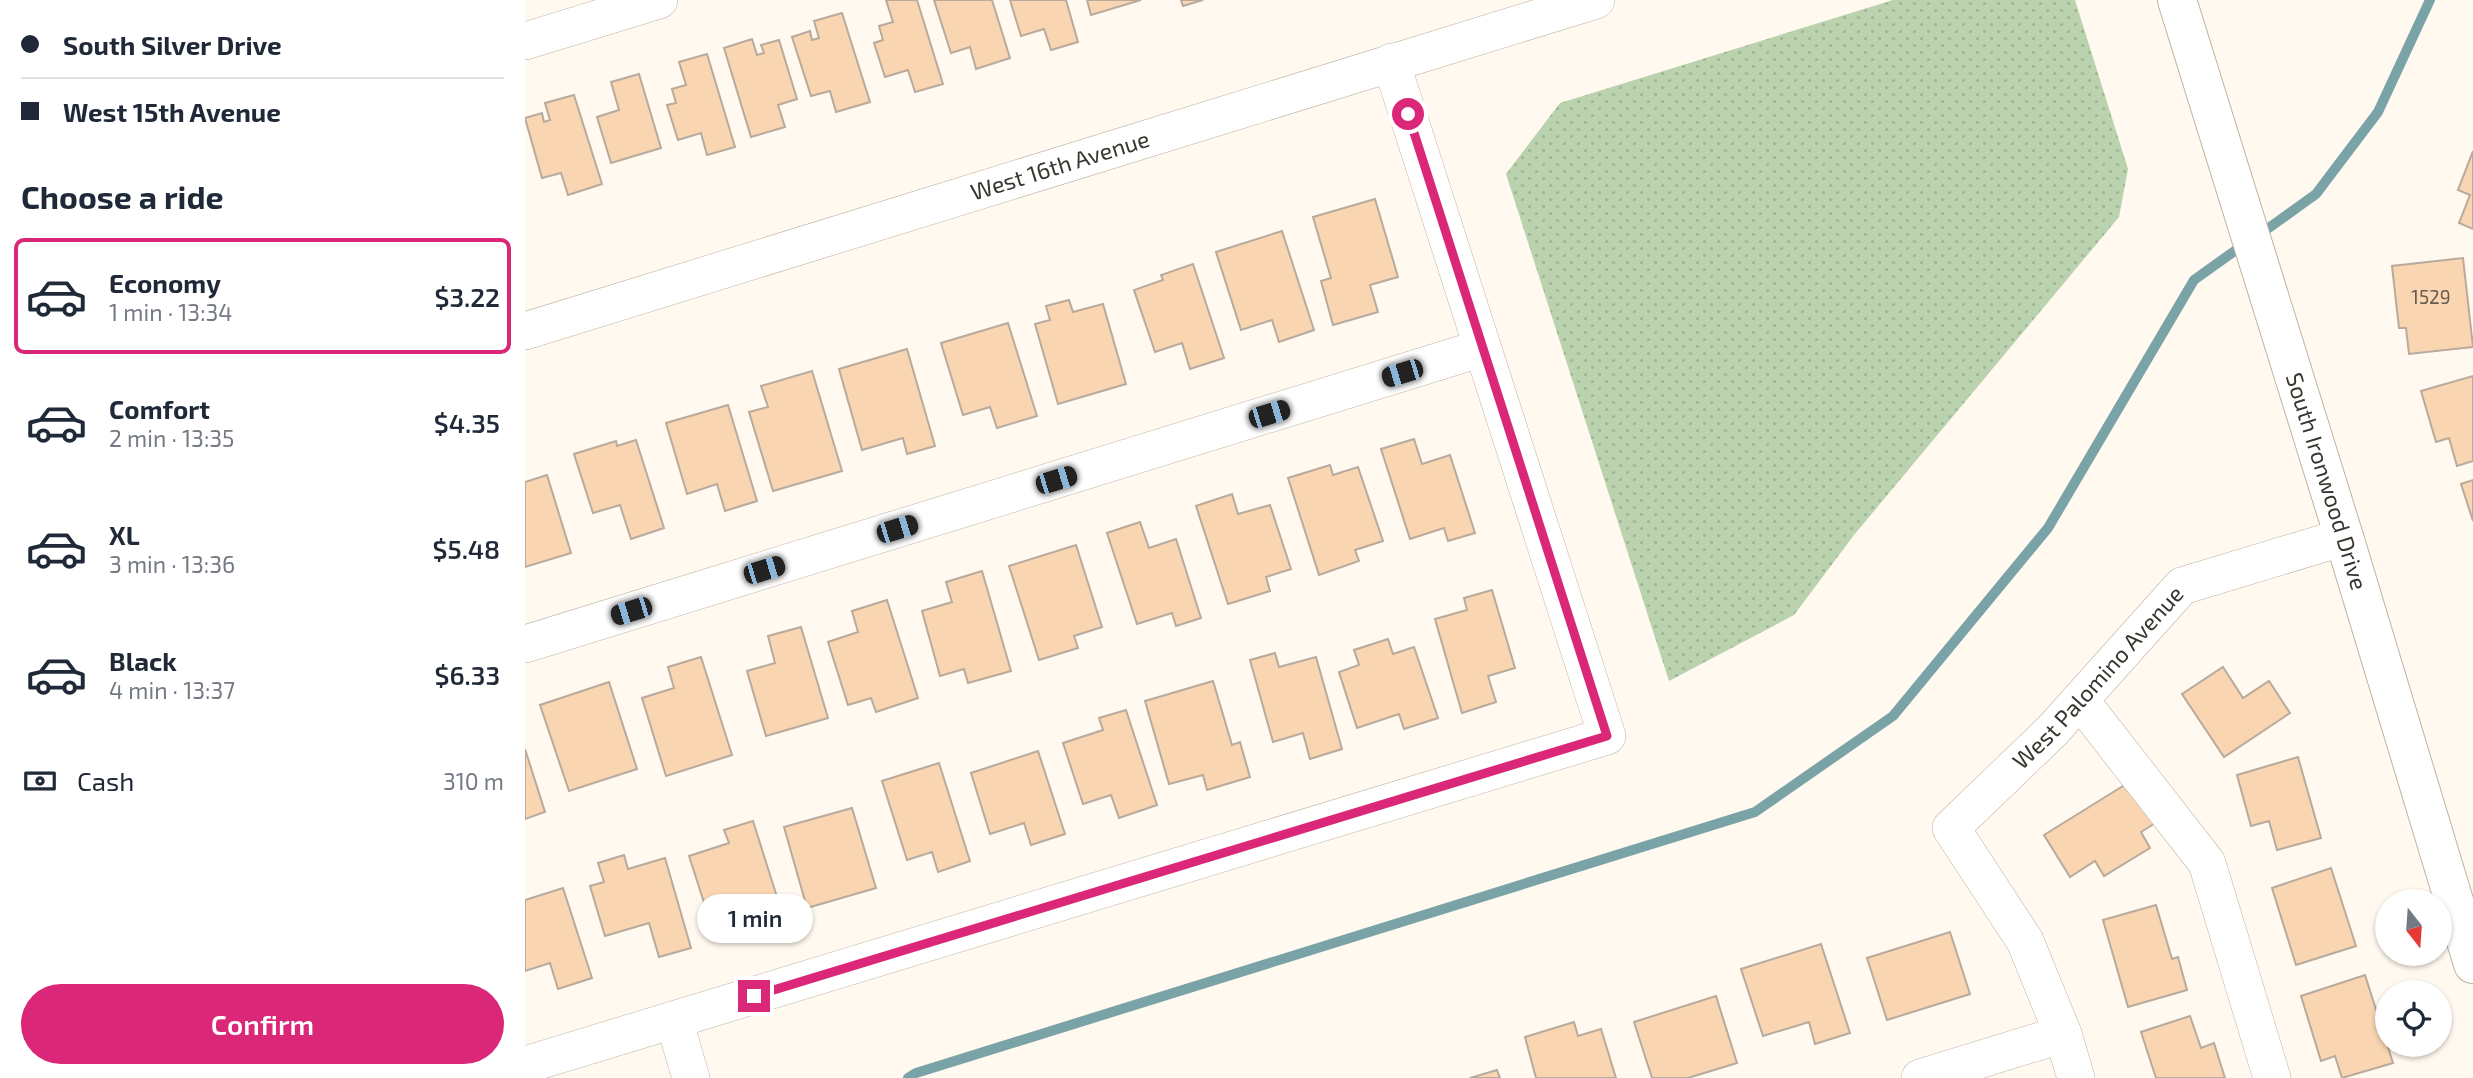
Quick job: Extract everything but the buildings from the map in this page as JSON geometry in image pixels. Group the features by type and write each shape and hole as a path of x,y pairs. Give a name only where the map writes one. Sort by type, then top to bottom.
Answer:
{"main road":[{"name":"South Ironwood Drive","path":"2177,0 2473,962"}],"street":[{"path":"525,41 659,0"},
{"name":"West 16th Avenue","path":"525,331 1596,0"},
{"path":"525,1065 1607,736 1391,62"},
{"path":"525,644 1482,348"},
{"name":"West Palomino Avenue","path":"2063,1034 2025,941 1951,828 2052,731 2182,586 2344,537"},
{"path":"2080,700 2207,863 2273,1078"},
{"path":"674,1020 691,1078"},
{"path":"1920,1078 2063,1034 2076,1078"}],"green space":[{"path":"1893,0 2075,0 2128,169 2119,217 1854,535 1794,615 1669,681 1506,174 1560,103"}],"waterway":[{"path":"2259,235 2316,194 2378,112 2430,0"},
{"path":"908,1078 916,1073 1755,812 1893,716 2048,528 2194,280 2243,245"}],"route":[{"path":"754,996 1607,736 1408,114"}]}
